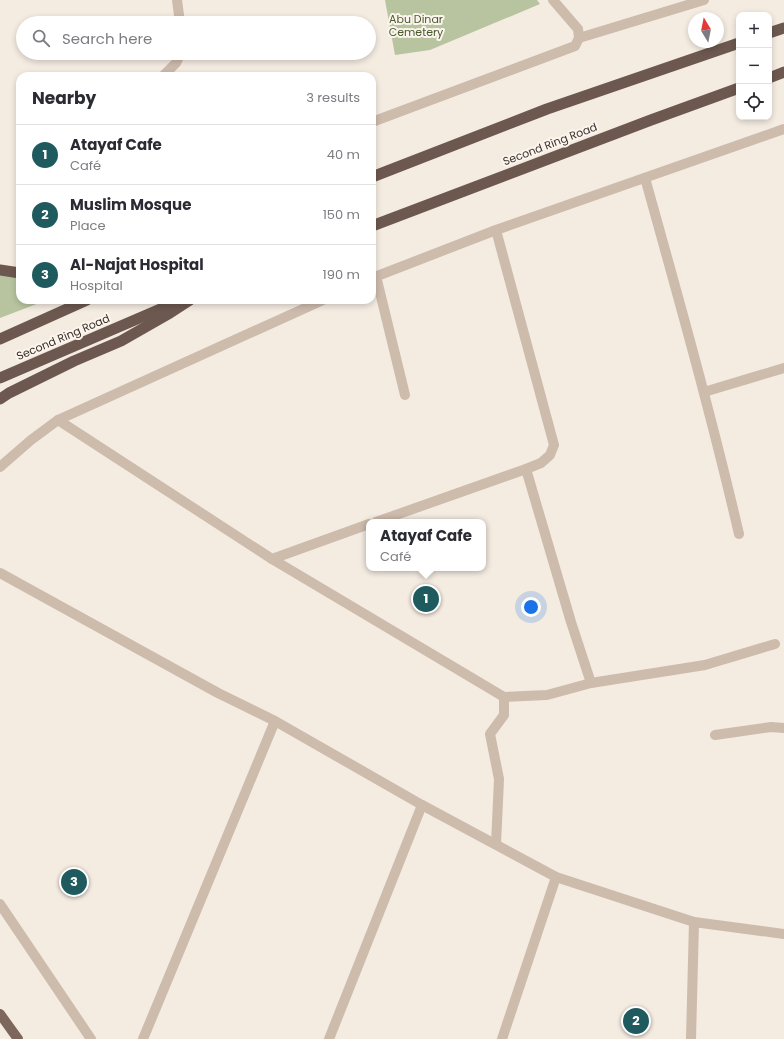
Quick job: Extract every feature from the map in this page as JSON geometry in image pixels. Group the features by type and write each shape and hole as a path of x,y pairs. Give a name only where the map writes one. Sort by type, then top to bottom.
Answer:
{"highway":[{"path":"772,32 784,28"},
{"path":"376,175 547,109 736,44"},
{"path":"772,77 784,72"},
{"name":"Second Ring Road","path":"376,224 650,120 736,89"},
{"path":"0,270 16,272"},
{"name":"Second Ring Road","path":"0,339 78,304"},
{"name":"Second Ring Road","path":"0,378 172,304"},
{"path":"0,399 9,393 74,361 121,341 184,304"}],"main road":[{"path":"0,1014 18,1039"}],"street":[{"path":"178,0 179,16"},
{"path":"376,121 575,46 579,38 578,29 553,0"},
{"path":"579,38 704,0"},
{"path":"167,72 178,60"},
{"path":"376,276 496,230 784,129"},
{"path":"645,178 722,460 739,534"},
{"path":"384,519 540,463 550,455 554,445 496,230"},
{"path":"376,284 406,395"},
{"path":"0,467 31,440 58,420 314,304"},
{"path":"704,392 784,368"},
{"path":"58,420 272,559 504,697 547,695 591,683 705,665 775,644"},
{"path":"526,469 571,622 591,683"},
{"path":"272,559 366,525"},
{"path":"0,574 218,693 275,721 422,805 556,877 694,922 784,934"},
{"path":"496,844 500,779 490,734 504,715 504,697"},
{"path":"143,1039 275,721"},
{"path":"715,735 771,726 784,728"},
{"path":"330,1039 422,805"},
{"path":"502,1039 556,877"},
{"path":"0,904 91,1039"},
{"path":"691,1039 694,922"}],"green space":[{"name":"Abu Dinar Cemetery","path":"385,0 537,0 540,4 430,50 395,55"},
{"path":"0,270 16,272 16,304 37,304 0,318"}],"place":[{"name":"Atayaf Cafe","path":"426,599"},
{"name":"Al-Najat Hospital","path":"74,882"},
{"name":"Muslim Mosque","path":"636,1021"}]}
